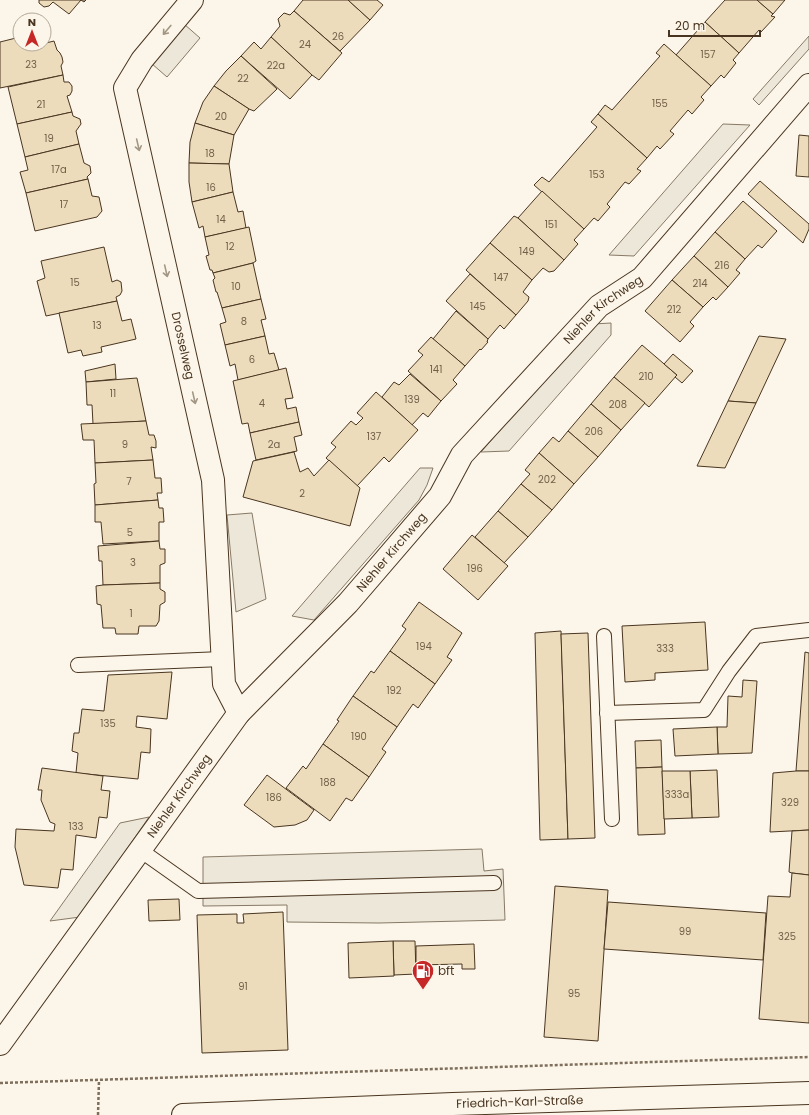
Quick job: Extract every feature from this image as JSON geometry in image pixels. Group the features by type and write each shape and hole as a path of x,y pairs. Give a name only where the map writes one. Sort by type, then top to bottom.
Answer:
{"street":[{"name":"Drosselweg","path":"192,0 142,60 125,88 213,480 224,684 239,713"},
{"name":"Niehler Kirchweg","path":"0,1044 239,713 348,603 394,550 440,496 462,455 600,306 642,278 809,85"},
{"name":"Friedrich-Karl-Straße","path":"183,1115 461,1104 809,1093"}],"lane":[{"path":"607,713 704,710 756,636 809,630"},
{"path":"604,636 612,819"},
{"path":"78,665 222,659"},
{"path":"140,850 198,891 494,883"}],"path":[{"path":"0,1083 809,1057"},
{"path":"98,1115 99,1080"}],"shaded area":[{"path":"184,24 200,38 167,77 151,63"},
{"path":"809,36 809,49 759,105 753,99"},
{"path":"723,124 750,125 634,256 609,255"},
{"path":"611,323 611,335 509,451 481,452 593,324"},
{"path":"420,468 433,468 427,485 419,500 314,620 292,616"},
{"path":"252,513 266,599 236,612 227,515"},
{"path":"149,817 80,917 50,921 120,823"},
{"path":"482,849 484,871 503,869 505,920 379,923 287,922 287,905 203,906 203,857"}],"building":[{"path":"39,0 81,0 69,14 53,2 49,6 44,7 39,3"},
{"path":"303,0 348,0 370,20 340,51 294,11"},
{"path":"348,0 377,0 383,5 370,20"},
{"path":"725,0 757,0 773,14 771,16 775,17 761,32 759,30 739,53 705,22"},
{"path":"757,0 785,0 773,14"},
{"path":"294,11 342,53 319,80 271,37 280,26 278,19 284,13 290,15"},
{"path":"705,22 739,53 733,60 736,63 724,78 721,75 711,86 676,55"},
{"path":"271,37 312,75 290,99 241,56 254,42 261,49"},
{"path":"12,39 12,52 52,52 52,42 54,41 57,50 62,57 63,62 61,66 63,75 0,88 0,42"},
{"path":"664,44 711,86 701,97 704,100 692,114 688,110 670,131 674,134 660,149 657,146 647,158 598,114 605,105 612,110 660,56 656,53"},
{"path":"241,56 277,89 254,111 214,86"},
{"path":"63,75 64,82 69,82 72,86 70,95 67,96 72,112 17,124 8,87"},
{"path":"214,86 249,109 234,135 195,123 203,102"},
{"path":"72,112 73,116 80,119 81,124 76,131 79,144 25,157 17,124"},
{"path":"598,114 647,158 637,169 641,171 629,184 625,182 607,204 610,207 598,221 594,218 584,229 534,185 542,177 549,182 597,127 591,122"},
{"path":"195,123 234,135 229,164 189,163 190,142"},
{"path":"799,135 809,136 809,177 796,176"},
{"path":"79,144 84,163 90,166 91,173 87,177 88,179 26,193 20,172 28,170 25,157"},
{"path":"189,163 229,164 233,192 192,202 189,182"},
{"path":"88,179 92,196 99,197 102,211 97,217 35,231 26,193"},
{"path":"760,181 809,224 809,229 803,243 748,194"},
{"path":"542,191 584,229 574,240 578,244 564,260 518,218"},
{"path":"233,192 238,212 243,211 246,228 205,237 203,226 199,228 192,202"},
{"path":"743,201 777,231 762,248 758,245 745,259 715,232"},
{"path":"514,216 564,260 554,271 549,272 543,268 532,280 490,243"},
{"path":"249,227 256,261 213,273 212,270 210,270 206,256 209,255 205,237"},
{"path":"715,232 745,259 736,270 740,273 728,287 694,256"},
{"path":"490,243 532,280 523,292 529,297 528,301 516,315 466,270"},
{"path":"104,247 112,282 117,280 121,282 122,291 120,295 116,297 117,301 46,316 37,281 45,278 41,261"},
{"path":"694,256 728,287 716,300 713,297 703,307 672,280"},
{"path":"253,263 261,299 222,308 216,292 213,273"},
{"path":"470,274 516,315 504,329 500,325 488,339 446,301"},
{"path":"672,280 703,307 690,322 694,326 680,342 645,311"},
{"path":"261,299 266,319 261,320 265,336 225,345 220,324 226,322 222,308"},
{"path":"117,301 122,321 131,319 136,339 101,347 102,352 83,356 81,350 68,353 59,313"},
{"path":"456,311 488,339 488,342 465,366 433,339"},
{"path":"265,336 269,354 274,353 279,370 238,380 235,364 230,366 225,345"},
{"path":"759,336 786,339 756,403 728,401"},
{"path":"431,337 465,366 453,380 457,384 441,401 408,371 423,355 418,351"},
{"path":"642,345 677,375 649,407 614,377"},
{"path":"673,354 693,371 682,383 675,377 677,375 664,364"},
{"path":"115,364 116,379 86,382 85,371"},
{"path":"286,368 293,398 285,399 287,409 296,407 299,422 250,433 248,423 242,424 233,381"},
{"path":"410,374 441,401 428,417 423,413 412,425 382,397 394,382 399,385"},
{"path":"614,377 645,403 621,430 591,404"},
{"path":"137,378 146,421 93,424 92,405 87,405 86,382"},
{"path":"376,392 418,430 389,462 384,457 357,486 326,458 336,447 331,443 351,421 356,425 363,418 357,413"},
{"path":"728,401 756,403 725,468 697,466"},
{"path":"591,404 621,430 598,457 568,431"},
{"path":"146,421 149,435 154,435 156,441 156,448 151,447 153,460 95,463 94,440 83,440 81,424"},
{"path":"299,422 302,435 294,437 297,451 256,460 250,433"},
{"path":"568,431 598,457 574,484 539,453 553,437 559,442"},
{"path":"294,452 300,472 308,468 314,476 329,460 360,488 350,526 243,497 253,461"},
{"path":"539,453 574,484 552,510 521,484 530,474 525,470"},
{"path":"153,460 155,478 161,478 162,493 157,493 158,500 95,505 95,463"},
{"path":"521,484 552,510 528,537 498,511"},
{"path":"158,500 159,508 163,508 164,522 159,522 159,541 103,544 101,522 95,522 95,505"},
{"path":"498,511 528,537 504,563 475,537"},
{"path":"472,535 508,566 478,600 443,569"},
{"path":"159,541 160,549 165,549 165,563 160,565 160,583 103,585 102,561 99,561 98,546"},
{"path":"160,583 160,589 165,592 165,602 160,605 159,621 156,626 139,626 138,634 116,634 115,628 103,628 101,605 97,604 96,586"},
{"path":"419,602 462,633 447,657 452,660 435,684 390,651 406,629 402,626"},
{"path":"705,622 708,670 655,673 655,680 625,682 622,626"},
{"path":"561,631 568,839 540,840 535,633"},
{"path":"588,633 595,838 568,839 561,634"},
{"path":"390,651 435,684 418,708 413,704 397,727 353,696 371,671 374,673"},
{"path":"805,652 809,653 809,771 796,771"},
{"path":"172,672 167,719 137,716 136,727 151,729 150,753 141,752 138,779 76,773 78,753 72,751 74,733 79,733 82,709 104,711 108,675"},
{"path":"743,680 757,681 752,753 718,754 717,727 727,727 728,696 742,697"},
{"path":"353,696 397,727 382,749 386,752 369,777 323,744 339,721 337,720"},
{"path":"717,727 718,754 675,756 673,729"},
{"path":"661,740 662,767 636,768 635,741"},
{"path":"323,744 369,777 352,801 346,798 330,821 286,788 303,766 306,769"},
{"path":"662,767 665,834 638,835 636,768"},
{"path":"42,768 103,776 101,790 110,791 107,818 99,817 96,838 76,835 73,870 61,869 58,888 24,885 15,847 16,829 54,831 55,824 50,822 41,800 42,790 38,790"},
{"path":"717,770 719,817 692,818 690,771"},
{"path":"662,771 690,771 692,818 664,819"},
{"path":"809,771 809,830 770,832 773,773"},
{"path":"267,775 314,810 307,820 295,825 274,827 244,805"},
{"path":"809,830 809,875 789,872 792,831"},
{"path":"792,873 809,875 809,1023 759,1019 768,896 790,897"},
{"path":"555,886 608,890 598,1041 544,1037"},
{"path":"179,899 180,920 149,921 148,900"},
{"path":"608,902 766,913 763,960 604,949"},
{"path":"283,912 288,1050 202,1053 197,915 237,914 237,923 244,923 243,914"},
{"path":"393,941 415,941 416,974 394,975"},
{"path":"393,941 394,976 349,978 348,943"},
{"path":"474,944 475,969 462,969 462,964 416,965 416,946"}],"place":[{"name":"bft","path":"423,990"}]}
